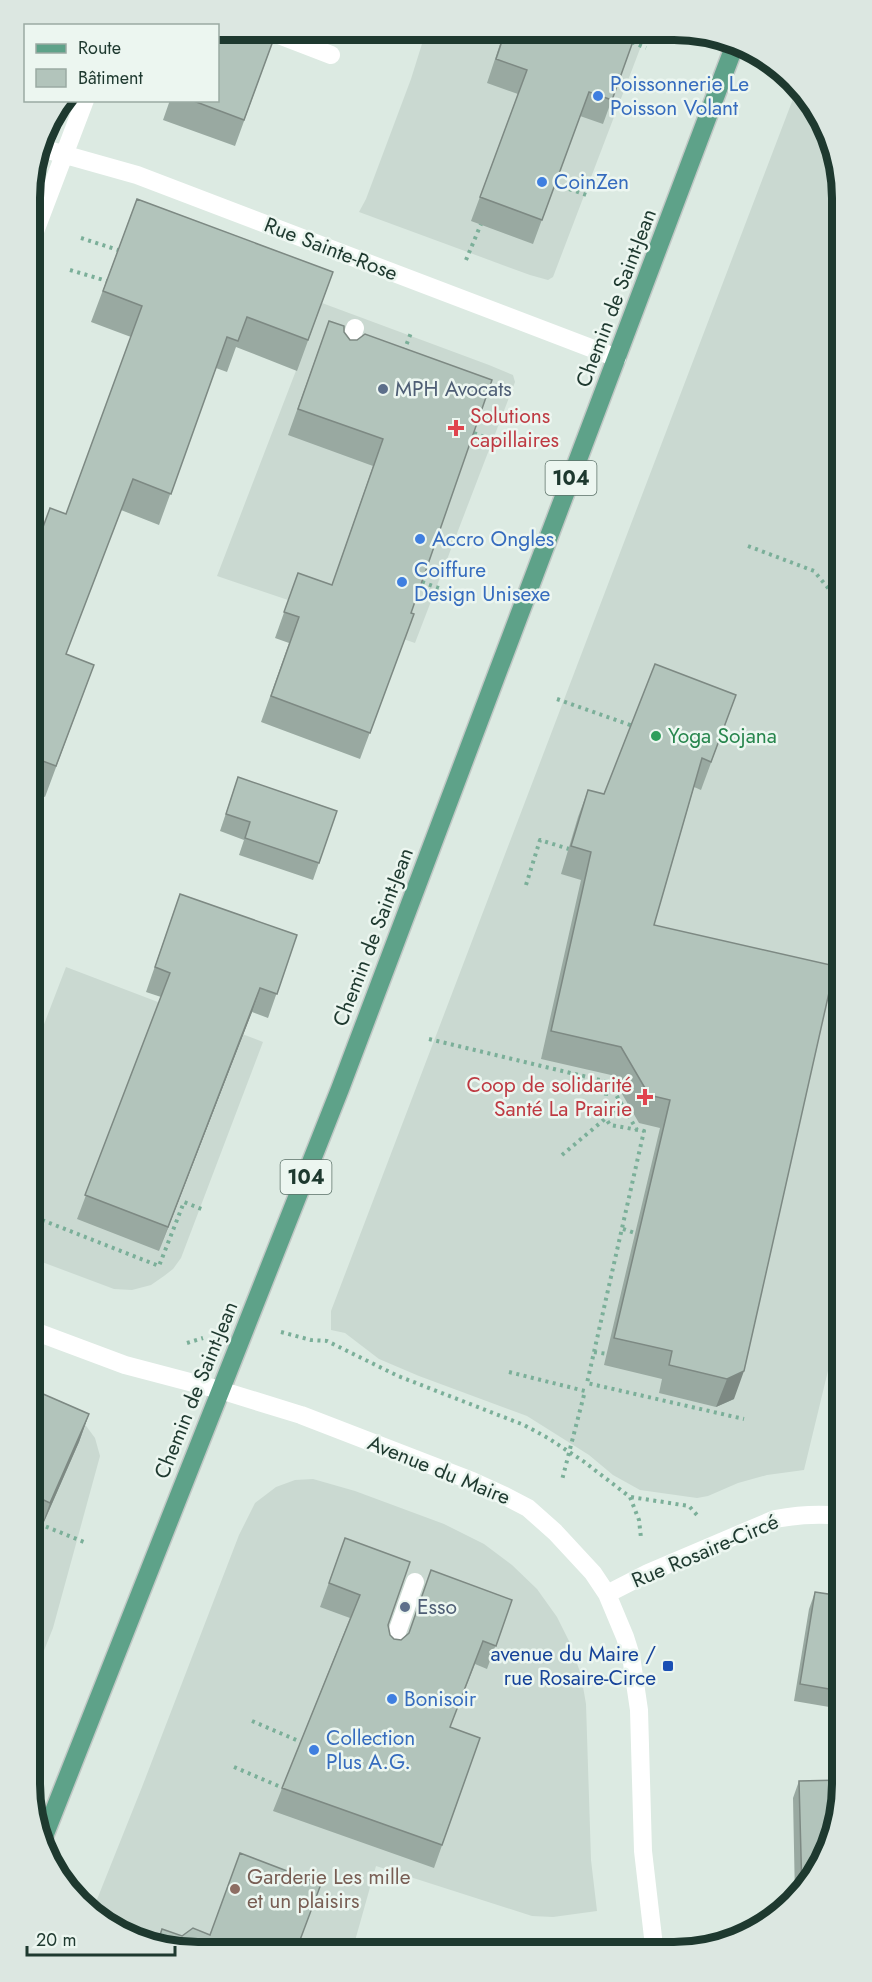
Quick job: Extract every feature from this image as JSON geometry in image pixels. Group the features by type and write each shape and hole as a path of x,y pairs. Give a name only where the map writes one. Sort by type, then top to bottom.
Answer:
{"main road":[{"name":"Chemin de Saint-Jean","path":"47,1828 336,1100 733,53"}],"street":[{"path":"295,41 331,55"},
{"path":"41,217 84,102"},
{"name":"Rue Sainte-Rose","path":"49,151 137,175 617,358"},
{"path":"345,356 355,328"},
{"name":"Avenue du Maire","path":"41,1335 125,1365 220,1390 301,1415 472,1481 528,1508 555,1532 593,1573 607,1594 628,1646 639,1710 643,1851 654,1942"},
{"name":"Rue Rosaire-Circé","path":"607,1594 648,1573 775,1519 797,1515 831,1515"},
{"path":"390,1652 415,1582"}],"path":[{"path":"632,42 646,48"},
{"path":"611,100 625,104"},
{"path":"555,184 589,196"},
{"path":"466,260 481,224"},
{"path":"81,238 118,250"},
{"path":"70,270 107,281"},
{"path":"402,356 412,330"},
{"path":"474,433 497,442"},
{"path":"436,540 457,547"},
{"path":"748,546 814,571 832,592"},
{"path":"422,582 441,589"},
{"path":"557,699 633,726"},
{"path":"526,885 540,840 569,849"},
{"path":"429,1039 608,1082 637,1130"},
{"path":"562,1480 587,1383 644,1131 610,1125 603,1114 608,1082"},
{"path":"562,1155 606,1118 629,1105"},
{"path":"42,1220 159,1266 182,1201 204,1210"},
{"path":"623,1229 635,1233"},
{"path":"247,1322 311,1340 327,1341 398,1376 524,1425 568,1451 630,1497 689,1506"},
{"path":"594,1352 607,1354"},
{"path":"509,1372 585,1391"},
{"path":"587,1383 744,1419"},
{"path":"630,1497 637,1513 640,1533"},
{"path":"41,1528 42,1525 84,1542"},
{"path":"252,1721 301,1742"},
{"path":"234,1767 283,1788"}],"shaded area":[{"path":"423,41 643,41 553,277 548,280 530,275 359,212 411,79"},
{"path":"794,97 819,138 826,158 832,199 831,1357 804,1470 767,1475 697,1498 640,1490 613,1475 589,1455 527,1416 379,1359 345,1333 331,1330 331,1311"},
{"path":"322,303 489,365 513,375 515,382 415,643 217,576"},
{"path":"66,967 263,1042 181,1258 173,1269 151,1285 132,1290 114,1289 41,1262 41,1032"},
{"path":"41,1404 81,1419 95,1438 100,1456 53,1628 41,1658"},
{"path":"313,1479 355,1491 444,1524 484,1544 512,1565 537,1589 557,1617 570,1643 581,1675 586,1704 591,1860 597,1911 553,1917 532,1916 376,1866 355,1942 178,1940 148,1933 129,1925 96,1903 239,1535 255,1503 276,1487 295,1480"}],"building":[{"path":"219,41 273,41 244,120 196,102 219,102"},
{"path":"502,41 633,41 612,100 589,92 542,220 480,197 527,70 496,59"},
{"path":"137,199 333,272 308,340 247,317 238,341 227,337 171,494 133,479 66,654 94,665 56,766 41,760 41,532 50,508 66,514 142,306 103,291"},
{"path":"329,321 344,326 344,332 350,340 357,340 365,334 492,380 411,613 414,614 370,733 271,696 299,617 284,612 298,573 332,585 383,439 298,409"},
{"path":"655,664 736,695 711,762 702,758 654,925 832,965 832,982 744,1371 727,1379 669,1365 672,1351 614,1338 670,1100 649,1095 621,1047 551,1031 591,852 571,846 588,790 604,794"},
{"path":"238,777 337,811 319,863 245,838 250,822 226,814"},
{"path":"180,894 297,935 277,994 260,988 168,1227 85,1195 170,973 155,967"},
{"path":"41,1393 89,1414 50,1503 41,1499"},
{"path":"345,1538 410,1562 388,1625 390,1635 394,1639 401,1640 409,1633 431,1570 512,1600 496,1646 483,1641 450,1727 480,1738 442,1845 282,1788 360,1595 329,1583"},
{"path":"815,1592 831,1594 831,1689 800,1684"},
{"path":"831,1780 826,1824 815,1853 802,1876 799,1781"},
{"path":"240,1853 321,1884 299,1942 199,1942 160,1936 162,1929 182,1936 193,1928 210,1935"}],"place":[{"name":"Poissonnerie Le Poisson Volant","path":"598,96"},
{"name":"CoinZen","path":"542,182"},
{"name":"MPH Avocats","path":"383,389"},
{"name":"Solutions capillaires","path":"456,428"},
{"name":"Accro Ongles","path":"420,539"},
{"name":"Coiffure Design Unisexe","path":"402,582"},
{"name":"Yoga Sojana","path":"656,736"},
{"name":"Coop de solidarité Santé La Prairie","path":"645,1097"},
{"name":"Esso","path":"405,1607"},
{"name":"avenue du Maire / rue Rosaire-Circe","path":"668,1666"},
{"name":"Bonisoir","path":"392,1699"},
{"name":"Collection Plus A.G.","path":"314,1750"},
{"name":"Garderie Les mille et un plaisirs","path":"235,1889"}]}
